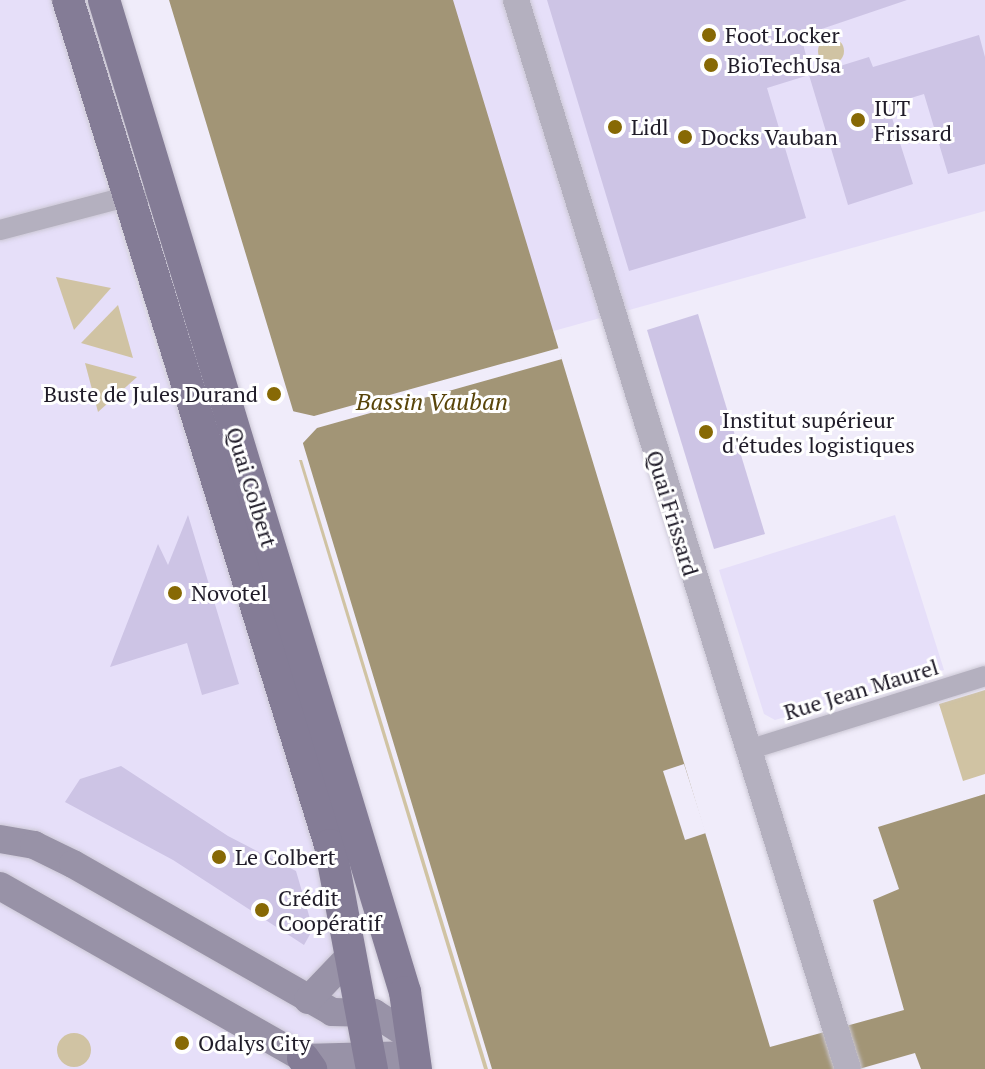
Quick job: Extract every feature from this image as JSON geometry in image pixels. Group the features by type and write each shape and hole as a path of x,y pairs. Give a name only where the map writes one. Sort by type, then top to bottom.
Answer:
{"main road":[{"name":"Quai Colbert","path":"68,0 172,346 330,845 371,1065"},
{"name":"Quai Colbert","path":"104,0 405,992 414,1054"},
{"path":"189,400 210,346"},
{"path":"9,840 73,864 308,1000 360,1016 389,1019 414,1054 371,1065 307,1064 1,892 9,840"},
{"path":"308,1000 351,955"}],"street":[{"name":"Quai Frissard","path":"516,0 848,1069"},
{"path":"0,230 126,197 153,204 181,252"},
{"name":"Rue Jean Maurel","path":"751,749 985,676"}],"shaded area":[{"path":"0,0 51,0 154,341 396,1069 0,1069"},
{"path":"415,0 985,0 985,211 532,337"},
{"path":"831,38 841,41 844,51 841,61 831,64 821,61 818,51 821,41"},
{"path":"56,277 111,288 74,330"},
{"path":"118,305 133,358 81,343"},
{"path":"85,363 137,377 98,412"},
{"path":"299,460 302,460 488,1069 484,1069"},
{"path":"895,515 944,670 775,720 764,714 719,570"},
{"path":"985,690 985,774 963,781 939,704"},
{"path":"74,1033 86,1038 91,1050 86,1062 74,1067 62,1062 57,1050 62,1038"}],"water":[{"name":"Bassin Vauban","path":"169,0 453,0 770,1047 904,1010 873,900 899,889 878,827 985,794 985,1069 921,1069 915,1053 859,1069 492,1069"}],"pier":[{"path":"559,348 562,359 317,428 302,444 292,411 314,416"},
{"path":"684,764 706,833 685,840 663,771"}],"building":[{"name":"Docks Vauban","path":"547,0 907,0 801,36 811,75 869,57 873,67 979,35 985,57 985,164 948,174 924,94 888,105 913,184 848,205 809,75 767,88 806,218 629,271"},
{"name":"Institut supérieur d'études logistiques","path":"698,314 765,534 714,549 647,330"},
{"name":"Novotel","path":"188,515 239,684 202,695 187,643 110,667 158,544 168,565"},
{"name":"Le Colbert","path":"121,766 228,836 296,871 313,929 304,945 173,860 65,802 80,779"}],"place":[{"name":"Foot Locker","path":"709,35"},
{"name":"BioTechUsa","path":"711,65"},
{"name":"IUT Frissard","path":"858,120"},
{"name":"Lidl","path":"615,127"},
{"name":"Docks Vauban","path":"685,137"},
{"name":"Buste de Jules Durand","path":"274,394"},
{"name":"Institut supérieur d'études logistiques","path":"706,432"},
{"name":"Novotel","path":"175,593"},
{"name":"Le Colbert","path":"219,857"},
{"name":"Crédit Coopératif","path":"262,910"},
{"name":"Odalys City","path":"182,1043"}]}
